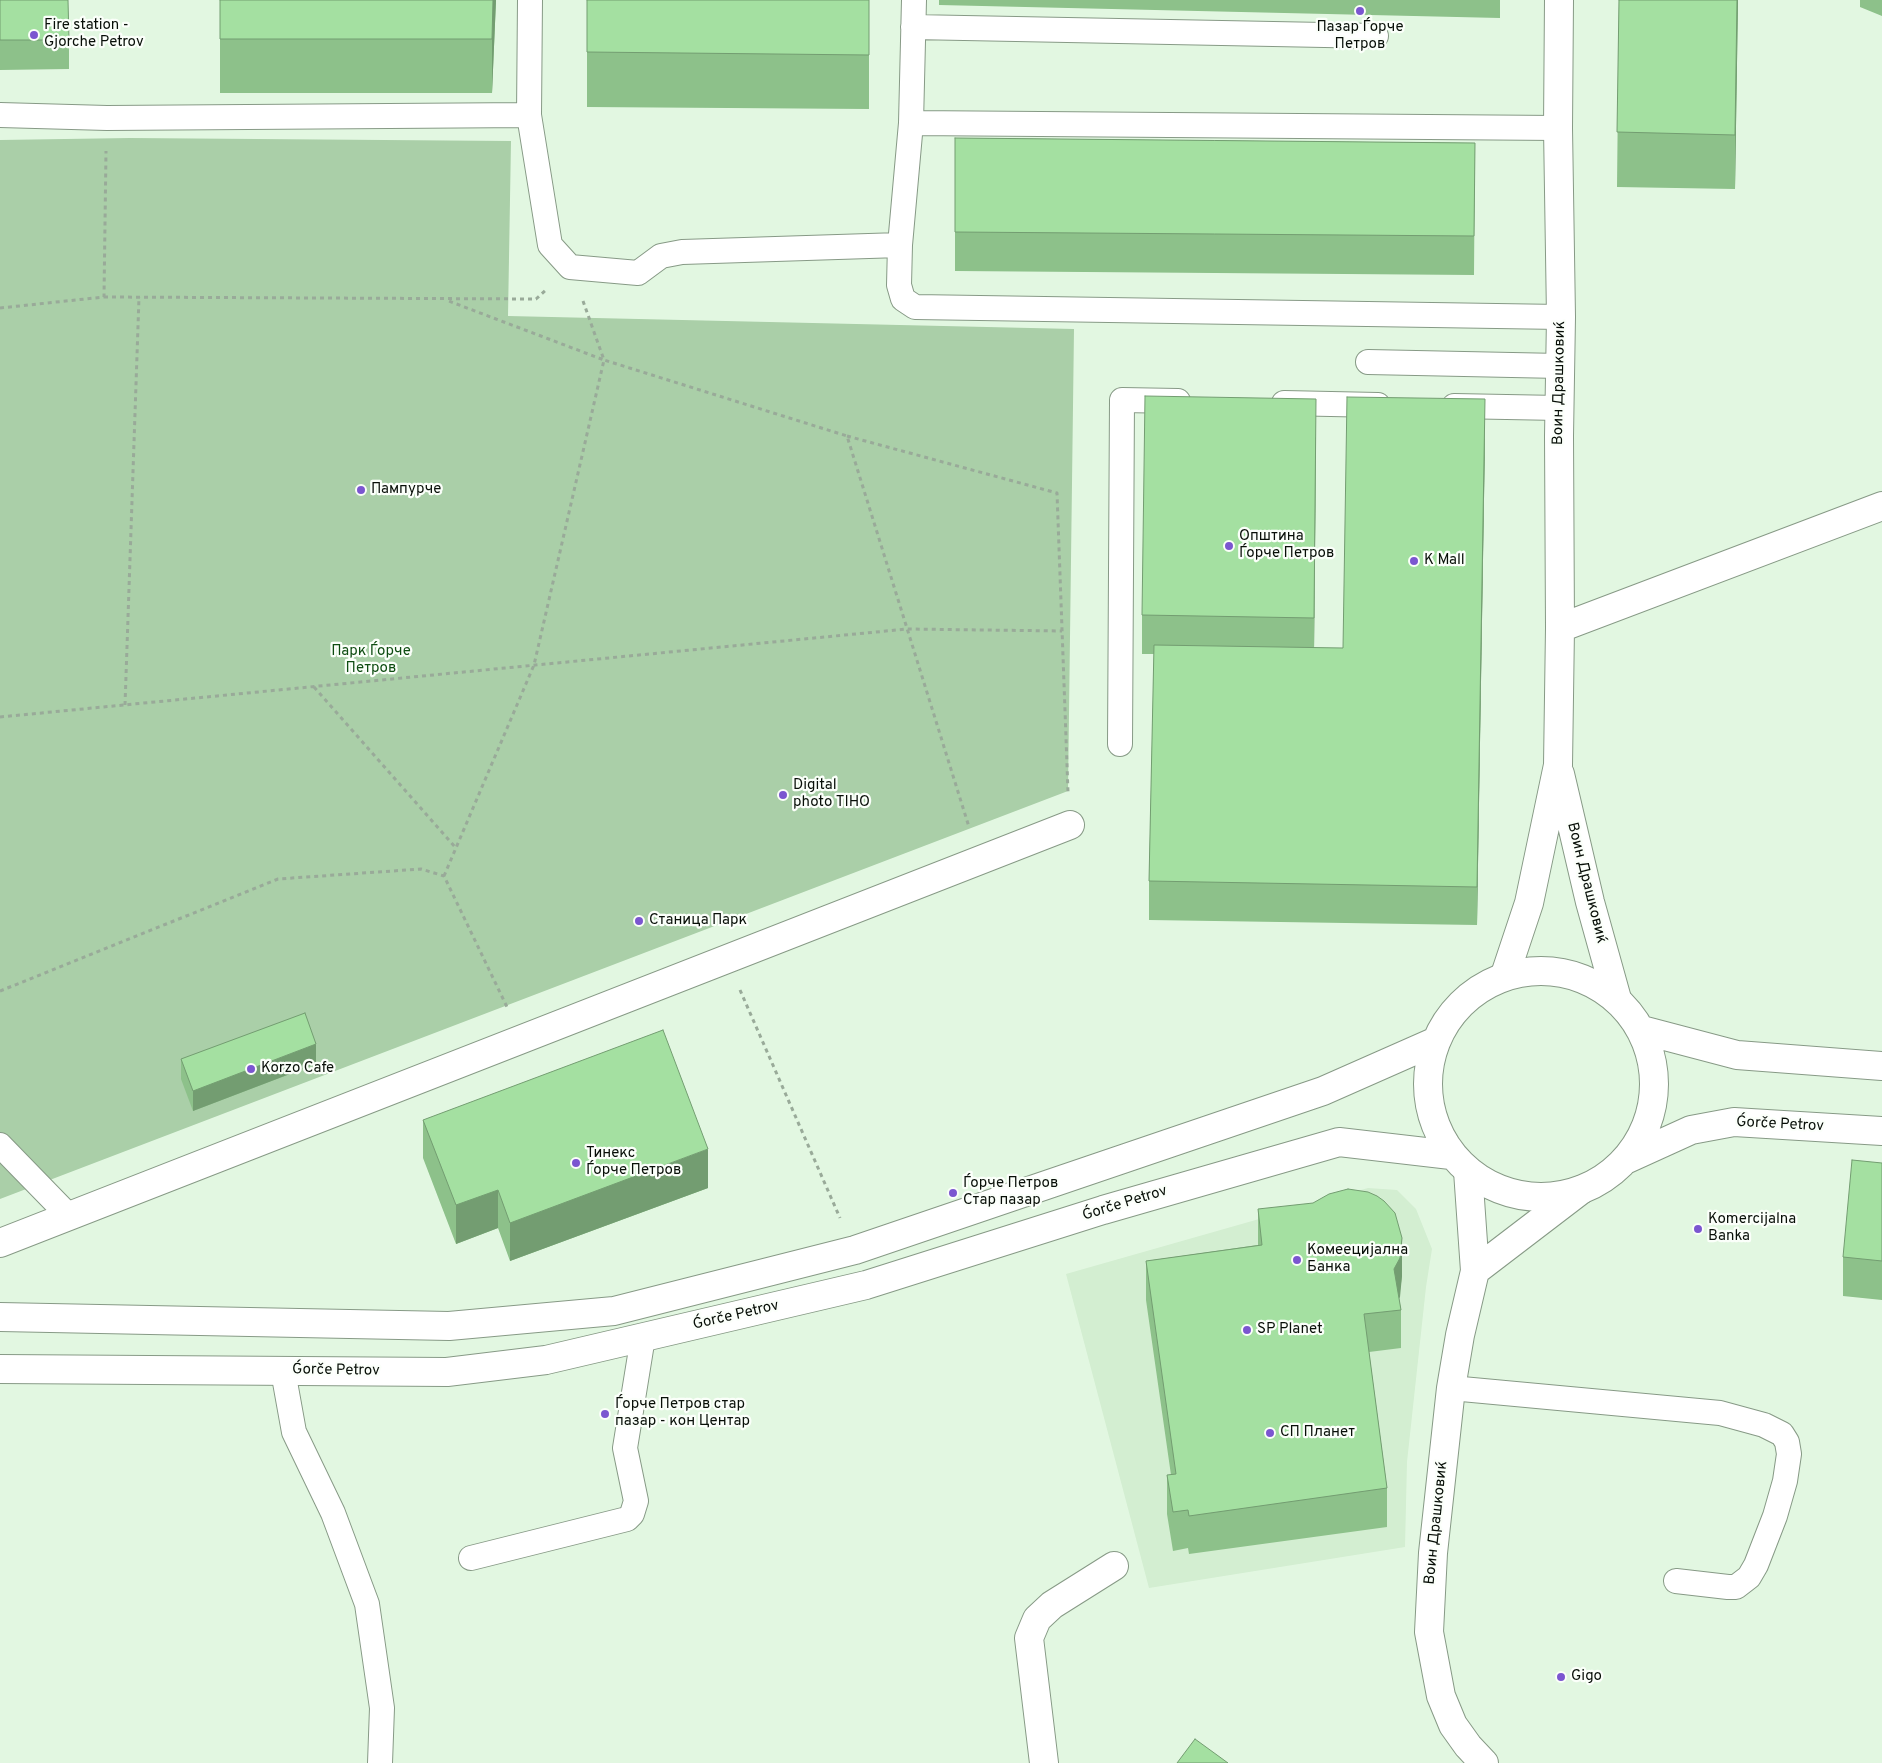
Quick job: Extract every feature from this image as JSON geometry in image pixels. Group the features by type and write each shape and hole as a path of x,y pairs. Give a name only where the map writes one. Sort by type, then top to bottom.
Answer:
{"street":[{"name":"Воин Драшковиќ","path":"1505,975 1529,903 1558,765 1561,317 1558,128 1559,0"},
{"path":"1560,628 1882,506"},
{"name":"Воин Драшковиќ","path":"1558,765 1590,902 1618,999"},
{"path":"0,1243 1070,825"},
{"path":"1545,970 1584,978 1618,999 1642,1030 1650,1048 1655,1088 1647,1127 1626,1160 1606,1179 1581,1190 1542,1198 1502,1191 1460,1163 1432,1120 1426,1081 1434,1042 1454,1008 1470,993 1505,975 1545,970"},
{"path":"1642,1030 1736,1055 1882,1066"},
{"path":"0,1317 449,1326 614,1311 855,1250 1323,1091 1434,1042"},
{"name":"Ǵorče Petrov","path":"1626,1160 1691,1130 1734,1122 1882,1131"},
{"name":"Ǵorče Petrov","path":"0,1370 447,1372 546,1360 866,1285 1103,1210 1339,1142 1460,1163"},
{"name":"Воин Драшковиќ","path":"1460,1163 1475,1271 1460,1335 1451,1388 1433,1553 1429,1632 1440,1696 1453,1725 1468,1746 1484,1763"},
{"path":"1475,1271 1581,1190"},
{"path":"1044,1763 1029,1638 1036,1620 1052,1605 1114,1566"}],"lane":[{"path":"530,0 529,115 550,245 570,267 638,273 661,256 682,252 900,245"},
{"path":"914,0 911,124 900,245 899,286 903,299 915,307 1561,317"},
{"path":"913,26 1376,36"},
{"path":"0,115 106,118 529,115"},
{"path":"911,124 1558,128"},
{"path":"1368,362 1560,366"},
{"path":"1120,744 1122,400 1201,401"},
{"path":"1261,402 1400,405"},
{"path":"1430,406 1559,408"},
{"path":"0,1145 69,1216"},
{"path":"471,1558 627,1519 632,1514 636,1501 625,1448 643,1337"},
{"path":"283,1371 294,1432 332,1513 367,1604 382,1708 380,1763"},
{"path":"1451,1388 1720,1413 1764,1425 1782,1434 1787,1442 1789,1454 1785,1481 1775,1516 1756,1565 1749,1577 1736,1587 1676,1581"}],"path":[{"path":"104,297 106,118"},
{"path":"0,308 104,297 536,299 570,267 604,360 534,665 444,876"},
{"path":"125,705 139,297"},
{"path":"444,299 604,360 847,436 1057,493 1070,825"},
{"path":"847,436 979,860"},
{"path":"0,717 907,629 1062,631"},
{"path":"314,686 456,848"},
{"path":"0,991 278,879 421,869 444,876 522,1039"},
{"path":"726,959 855,1250"}],"shaded area":[{"path":"1368,1188 1397,1190 1416,1209 1432,1249 1426,1287 1407,1462 1405,1547 1149,1588 1066,1274"}],"green space":[{"name":"Парк Ѓорче Петров","path":"130,138 511,141 508,316 1074,329 1068,791 0,1199 0,140"}],"building":[{"path":"0,0 68,0 69,40 0,40"},
{"path":"220,0 493,0 492,39 220,39"},
{"path":"587,0 869,0 869,55 587,52"},
{"path":"1619,0 1737,0 1735,135 1617,132"},
{"path":"955,138 1475,143 1474,236 955,232"},
{"name":"Општина Ѓорче Петров","path":"1145,396 1316,399 1314,618 1142,615"},
{"name":"K Mall","path":"1347,397 1485,399 1477,887 1149,881 1154,645 1343,648"},
{"path":"305,1013 316,1044 193,1091 181,1059"},
{"path":"663,1030 708,1149 510,1223 498,1190 456,1205 423,1120"},
{"path":"1852,1160 1882,1163 1882,1261 1843,1257"},
{"name":"СП Планет","path":"1348,1189 1368,1192 1384,1201 1395,1213 1402,1238 1400,1258 1394,1269 1401,1310 1364,1314 1387,1488 1189,1516 1188,1510 1173,1512 1167,1475 1176,1474 1146,1261 1262,1245 1258,1209 1313,1203 1329,1194"},
{"path":"1195,1739 1228,1763 1177,1763"}],"place":[{"name":"Пазар Ѓорче Петров","path":"1360,11"},
{"name":"Fire station - Gjorche Petrov","path":"34,35"},
{"name":"Пампурче","path":"361,490"},
{"name":"Општина Ѓорче Петров","path":"1229,546"},
{"name":"K Mall","path":"1414,561"},
{"name":"Digital photo TIHO","path":"783,795"},
{"name":"Станица Парк","path":"639,921"},
{"name":"Korzo Cafe","path":"251,1069"},
{"name":"Тинекс Ѓорче Петров","path":"576,1163"},
{"name":"Ѓорче Петров Стар пазар","path":"953,1193"},
{"name":"Komercijalna Banka","path":"1698,1229"},
{"name":"Комеецијална Банка","path":"1297,1260"},
{"name":"SP Planet","path":"1247,1330"},
{"name":"Ѓорче Петров стар пазар - кон Центар","path":"605,1414"},
{"name":"СП Планет","path":"1270,1433"},
{"name":"Gigo","path":"1561,1677"}]}
